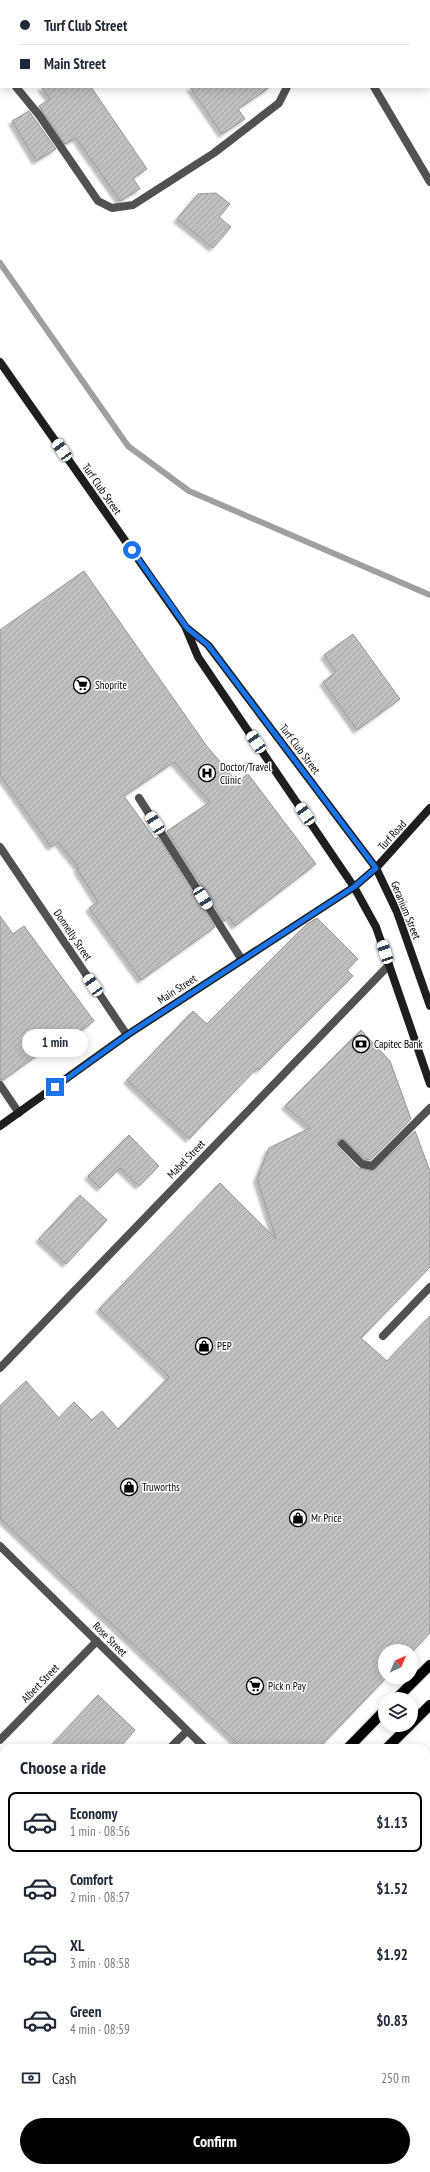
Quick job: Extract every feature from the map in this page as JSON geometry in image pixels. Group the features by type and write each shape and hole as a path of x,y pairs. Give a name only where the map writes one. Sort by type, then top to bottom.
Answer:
{"main road":[{"name":"Turf Club Street","path":"0,362 187,628 198,657 354,887"},
{"name":"Turf Club Street","path":"187,628 208,645 376,868"},
{"name":"Turf Road","path":"369,875 430,808"},
{"name":"Geranium Street","path":"376,868 397,912 430,1006"},
{"name":"Main Street","path":"0,1126 127,1035 354,887 369,875"},
{"path":"354,887 376,927 430,1084"},
{"path":"403,1692 430,1665"},
{"path":"418,1718 430,1705"},
{"path":"352,1744 378,1717"},
{"path":"391,1744 404,1732"}],"street":[{"path":"17,88 39,115 98,201 112,208 133,205 214,153 278,103 286,88"},
{"path":"375,88 430,182"},
{"path":"139,798 242,960"},
{"name":"Donnelly Street","path":"0,847 127,1035"},
{"name":"Mabel Street","path":"0,1368 389,965"},
{"path":"0,1085 19,1112"},
{"path":"342,1144 362,1164 368,1167 372,1166 430,1108"},
{"path":"383,1336 430,1287"},
{"name":"Rose Street","path":"0,1546 201,1744"},
{"name":"Albert Street","path":"0,1740 97,1641"},
{"path":"174,1744 187,1731"}],"building":[{"path":"42,88 92,88 147,169 133,178 140,189 120,201 76,138 65,144 39,106 50,99"},
{"path":"191,88 269,88 238,109 245,119 222,134"},
{"path":"29,111 56,149 36,161 12,121"},
{"path":"216,193 230,204 219,217 231,227 213,248 177,219 198,194"},
{"path":"84,571 206,745 237,782 248,774 316,864 235,926 229,917 224,921 167,831 210,802 174,762 124,796 155,839 158,837 215,927 141,980 89,908 98,902 77,869 79,868 58,842 51,847 0,775 0,630"},
{"path":"353,634 400,699 357,730 323,682 336,672 324,655"},
{"path":"0,916 13,934 24,926 94,1021 62,1045 58,1040 3,1080 0,1080"},
{"path":"317,918 358,959 347,970 353,976 259,1070 257,1068 189,1139 127,1080 193,1011 207,1024 307,924"},
{"path":"361,1030 390,1061 411,1119 370,1160 365,1159 344,1139 338,1140 337,1146 358,1168 373,1171 415,1131 430,1171 430,1267 361,1338 387,1361 430,1316 430,1633 418,1646 418,1644 378,1644 378,1684 380,1684 323,1744 238,1744 0,1518 0,1406 26,1381 59,1418 74,1402 92,1420 102,1411 118,1429 169,1377 99,1309 220,1183 276,1239 257,1179 269,1148 310,1128 285,1106"},
{"path":"129,1135 159,1166 139,1186 120,1168 100,1188 88,1176"},
{"path":"80,1195 107,1220 66,1264 39,1239"},
{"path":"98,1695 135,1730 123,1744 53,1744"}],"waterway":[{"path":"0,263 128,446 189,491 430,595"}],"place":[{"name":"Shoprite","path":"82,685"},
{"name":"Doctor/Travel Clinic","path":"207,773"},
{"name":"Capitec Bank","path":"361,1044"},
{"name":"PEP","path":"204,1346"},
{"name":"Truworths","path":"129,1487"},
{"name":"Mr Price","path":"298,1518"},
{"name":"Pick n Pay","path":"255,1686"}],"route":[{"path":"55,1087 127,1035 354,887 376,868 208,645 187,628 132,550"}]}
